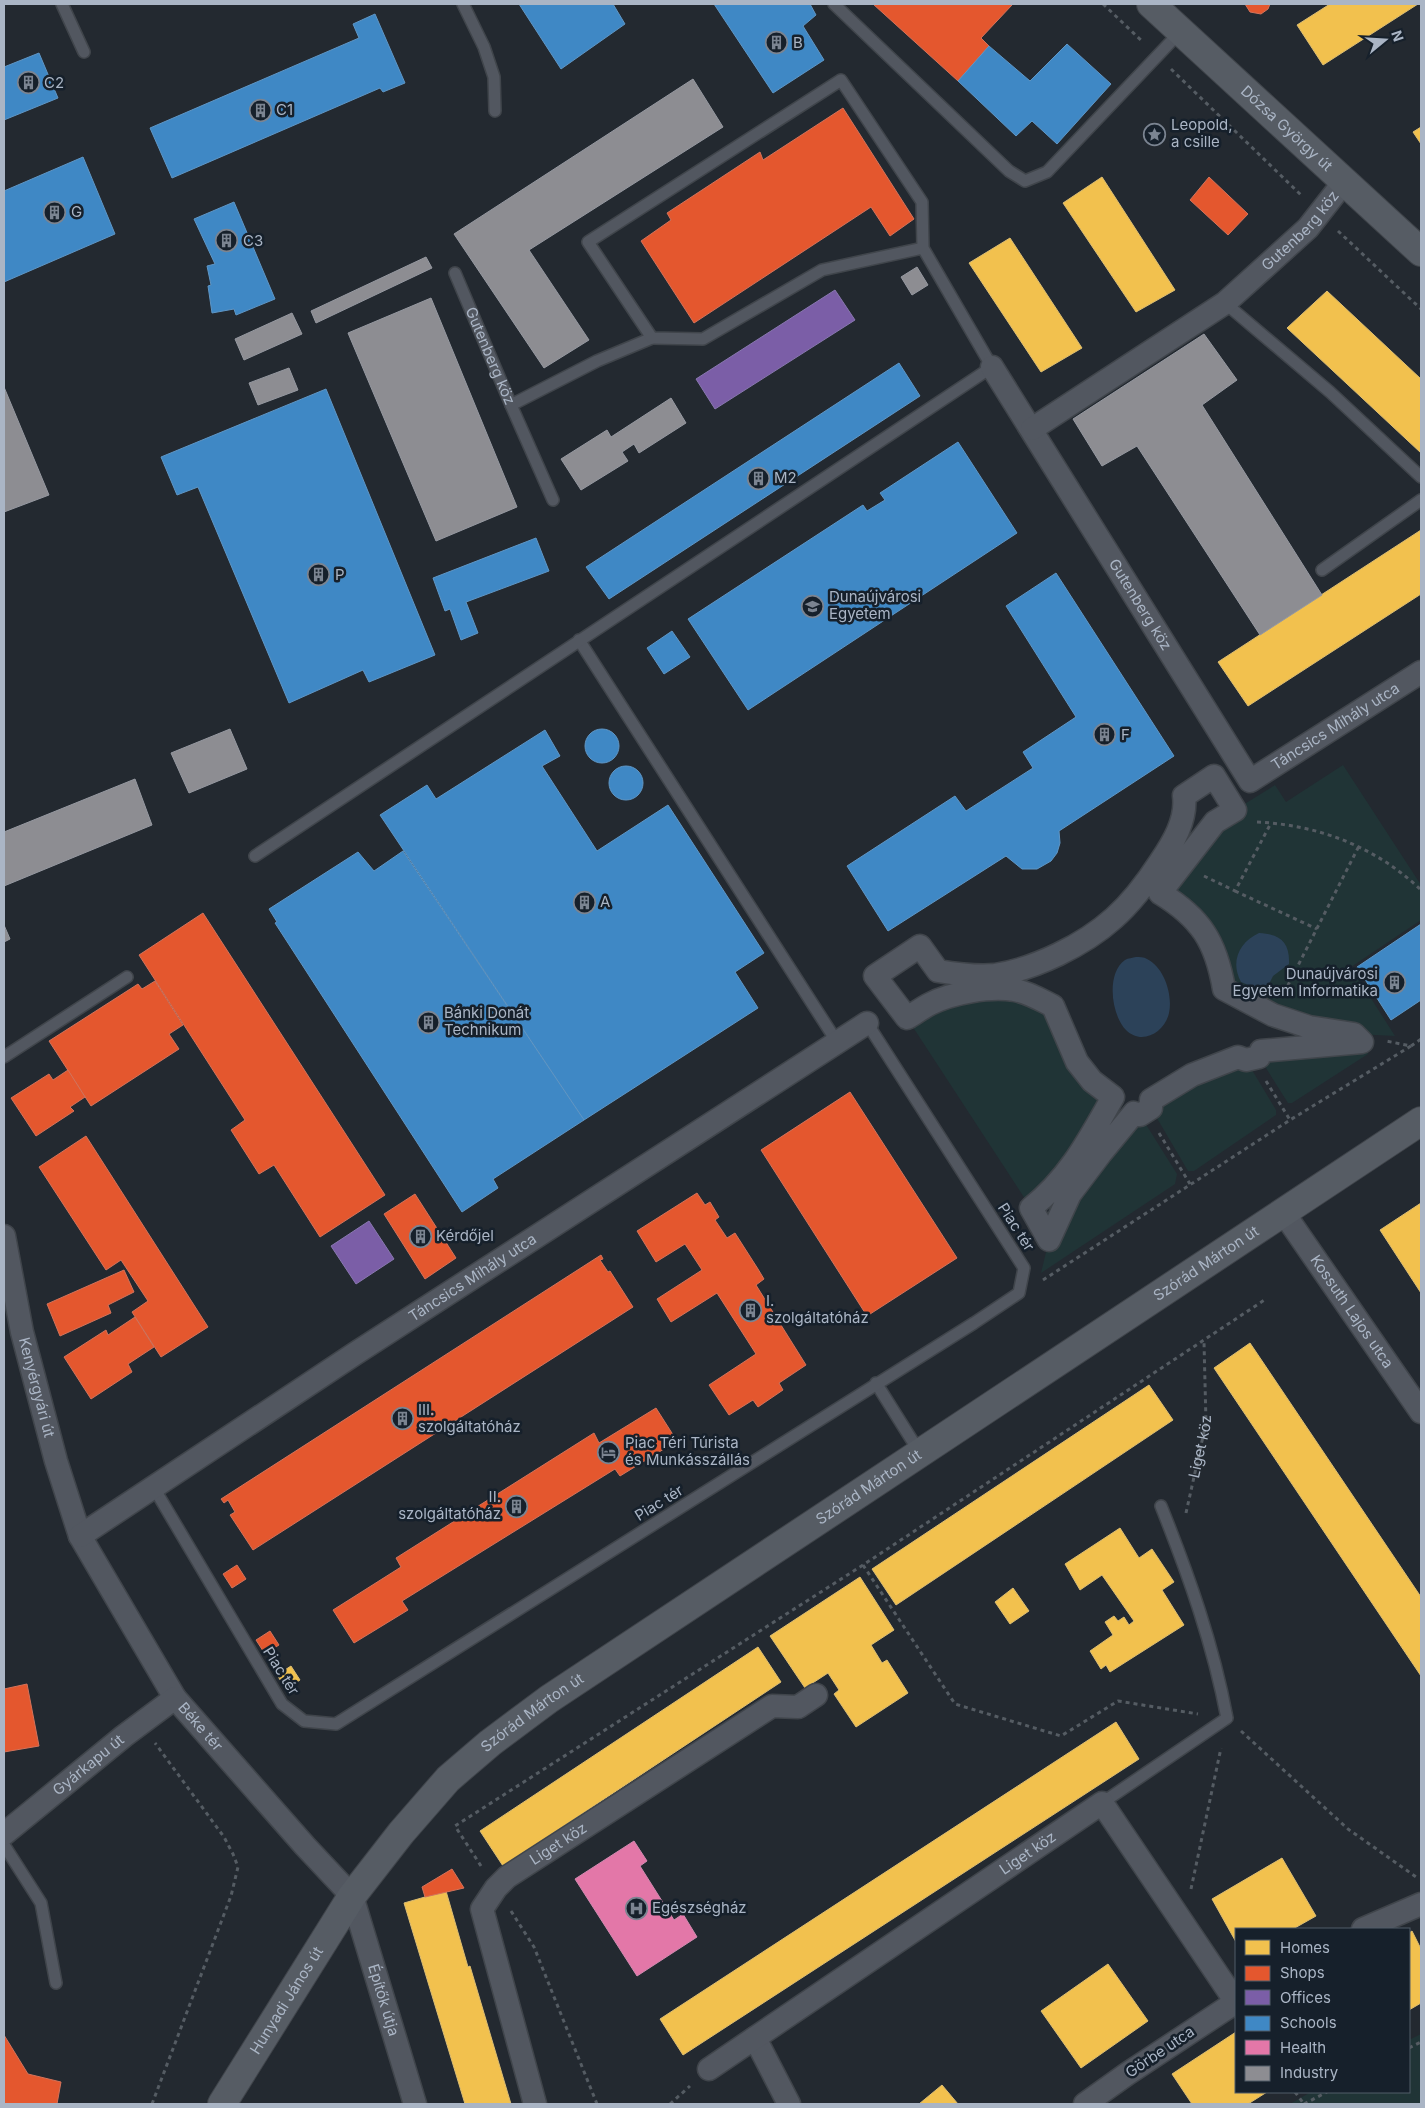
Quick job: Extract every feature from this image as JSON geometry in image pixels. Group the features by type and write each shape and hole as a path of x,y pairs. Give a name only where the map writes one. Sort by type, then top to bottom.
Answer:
{"street":[{"name":"Dózsa György út","path":"1151,4 1421,252"},
{"name":"Gutenberg köz","path":"1032,429 1225,303 1308,228 1344,182"},
{"name":"Gutenberg köz","path":"992,367 1250,781"},
{"name":"Táncsics Mihály utca","path":"1250,781 1421,672"},
{"path":"1214,776 1235,810 1215,822 1160,893 1180,905 1200,924 1212,945 1220,966 1224,989 1273,1015 1309,1027 1354,1034 1362,1042 1261,1051 1259,1057 1246,1060 1238,1057 1192,1075 1151,1100 1151,1108 1140,1115 1134,1113 1100,1153 1070,1194 1049,1240 1031,1208 1051,1192 1073,1164 1113,1097 1092,1081 1077,1062 1053,1006 1031,995 1013,990 998,989 961,993 930,1004 907,1018 875,976 920,946 938,971 968,975 994,975 1042,962 1067,950 1114,918 1151,876 1169,849 1180,826 1185,805 1184,796 1214,776"},
{"name":"Táncsics Mihály utca","path":"80,1536 356,1353 867,1023"},
{"name":"Szórád Márton út","path":"352,1896 400,1833 448,1779 490,1743 557,1693 1421,1120"},
{"name":"Kossuth Lajos utca","path":"1283,1212 1421,1412"},
{"name":"Kenyérgyári út","path":"4,1236 22,1332 56,1461 80,1536"},
{"name":"Béke tér","path":"80,1536 175,1698 305,1846 352,1896"},
{"name":"Liget köz","path":"535,2104 482,1910 496,1888 507,1877 772,1706 798,1707 816,1695"},
{"name":"Gyárkapu út","path":"4,1834 175,1698"},
{"path":"1102,1803 1235,2001"},
{"name":"Liget köz","path":"709,2069 1102,1803"},
{"name":"Hunyadi János út","path":"222,2104 352,1896"},
{"name":"Építők útja","path":"352,1896 415,2104"},
{"path":"1365,1928 1421,1904"},
{"name":"Görbe utca","path":"1085,2104 1235,2003"},
{"path":"755,2038 789,2104"}],"lane":[{"path":"62,4 84,52"},
{"path":"463,4 484,47 494,76 495,111"},
{"path":"834,4 1009,171 1024,180 1046,172 1180,31"},
{"path":"842,80 922,202 923,248 822,270 703,339 652,338 588,242 842,80"},
{"name":"Gutenberg köz","path":"923,248 992,367"},
{"name":"Gutenberg köz","path":"455,273 511,405 597,361 652,338"},
{"path":"1225,303 1330,392 1421,477"},
{"path":"255,856 992,367"},
{"path":"511,405 552,500"},
{"path":"1322,570 1421,500"},
{"path":"579,640 837,1042"},
{"path":"4,1056 127,977"},
{"name":"Piac tér","path":"154,1488 282,1704 304,1721 336,1724 974,1323 1019,1293 1024,1268 867,1023"},
{"path":"876,1383 920,1453"},
{"path":"1102,1803 1227,1718 1211,1645 1161,1506"},
{"path":"4,1845 41,1904 56,1983"}],"path":[{"path":"1103,4 1421,309"},
{"path":"1215,822 1271,823 1319,831 1359,846 1384,860 1407,876 1421,890"},
{"path":"1235,891 1271,823"},
{"path":"1273,1015 1359,846"},
{"path":"1181,864 1318,929"},
{"path":"1038,1283 1290,1120 1421,1039"},
{"path":"1359,1040 1393,1042 1411,1046"},
{"path":"1252,1059 1290,1120"},
{"path":"1146,1111 1190,1184"},
{"path":"597,2104 534,1947 455,1826 863,1565 1204,1342 1266,1299"},
{"name":"Liget köz","path":"1178,1550 1206,1423 1204,1342"},
{"path":"863,1565 955,1704 1061,1736 1118,1701 1227,1718 1348,1830 1421,1880"},
{"path":"1184,1925 1227,1718"},
{"path":"141,1724 224,1837 238,1867 231,1896 152,2104"},
{"path":"1296,2093 1304,2104 1324,2093"}],"green space":[{"path":"1343,765 1421,885 1421,920 1351,967 1395,1036 1354,1034 1224,989 1220,966 1160,893 1235,810 1275,785 1286,802"},
{"path":"1031,995 1113,1097 1031,1208 907,1018 930,1003"},
{"path":"1362,1042 1368,1054 1292,1103 1288,1103 1259,1057"},
{"path":"1246,1060 1276,1110 1276,1115 1194,1171 1188,1171 1151,1108"},
{"path":"1140,1115 1177,1174 1175,1184 1041,1273 1049,1240"},
{"path":"1421,2034 1421,2104 1290,2104 1309,2093 1410,2093 1410,2040"}],"water":[{"path":"1259,933 1273,935 1282,941 1288,950 1289,964 1273,976 1269,984 1258,989 1241,982 1236,967 1238,953 1242,947"},
{"path":"1146,958 1158,968 1166,982 1170,998 1167,1020 1158,1031 1146,1037 1132,1035 1126,1030 1117,1015 1114,1005 1113,984 1115,974 1119,966 1126,959"}],"building: Homes":[{"path":"1330,4 1418,4 1323,65 1297,25"},
{"path":"1421,127 1421,144 1413,132"},
{"path":"1102,177 1175,290 1136,312 1063,203"},
{"path":"1010,238 1082,348 1041,372 969,263"},
{"path":"1327,291 1421,379 1421,453 1287,328"},
{"path":"1421,530 1421,594 1248,706 1218,662"},
{"path":"1421,1203 1421,1293 1380,1230"},
{"path":"1250,1343 1421,1597 1421,1676 1214,1368"},
{"path":"1149,1385 1173,1420 896,1605 872,1569"},
{"path":"1120,1528 1139,1558 1152,1549 1174,1582 1162,1590 1184,1625 1110,1672 1106,1665 1101,1669 1090,1651 1113,1635 1105,1622 1114,1616 1118,1621 1124,1617 1129,1625 1134,1621 1102,1575 1080,1590 1065,1564"},
{"path":"860,1577 894,1630 871,1645 882,1663 887,1660 908,1693 856,1727 834,1694 839,1690 828,1673 805,1688 770,1636"},
{"path":"1013,1588 1029,1611 1010,1624 995,1602"},
{"path":"758,1647 781,1682 503,1866 480,1831"},
{"path":"291,1666 300,1680 286,1689 277,1675"},
{"path":"1116,1722 1139,1759 683,2055 660,2019"},
{"path":"1282,1858 1316,1916 1295,1928 1235,1928 1235,1940 1212,1899"},
{"path":"446,1891 511,2104 465,2104 404,1903"},
{"path":"1412,1931 1421,1949 1421,2003 1410,2009 1410,1932"},
{"path":"1108,1964 1148,2021 1081,2068 1041,2011"},
{"path":"1235,2033 1235,2093 1265,2093 1248,2104 1192,2104 1172,2074"},
{"path":"942,2085 958,2104 919,2104"}],"building: Shops":[{"path":"873,4 1012,5 981,38 989,46 958,81"},
{"path":"1245,4 1270,4 1268,9 1261,14 1250,12"},
{"path":"843,108 914,219 890,236 871,207 694,323 641,241 671,220 667,213 760,152 763,160"},
{"path":"1209,177 1248,214 1228,235 1190,200"},
{"path":"203,913 385,1195 320,1237 274,1165 259,1174 231,1130 245,1120 139,955"},
{"path":"155,981 183,1025 169,1034 179,1049 91,1106 49,1041 138,984 142,989"},
{"path":"68,1070 85,1097 70,1107 74,1111 36,1136 11,1098 49,1074 53,1080"},
{"path":"850,1092 957,1258 867,1316 761,1150"},
{"path":"86,1136 208,1327 161,1357 132,1312 148,1301 121,1260 106,1270 39,1167"},
{"name":"I. szolgáltatóház","path":"697,1193 705,1205 710,1202 719,1217 715,1220 727,1238 735,1233 758,1269 764,1279 756,1285 806,1365 779,1383 783,1390 758,1407 753,1400 729,1415 709,1385 756,1354 717,1293 671,1322 657,1299 702,1270 685,1244 656,1262 637,1231"},
{"name":"Kérdőjel","path":"415,1194 456,1258 425,1279 384,1214"},
{"name":"III. szolgáltatóház","path":"601,1255 603,1259 600,1260 608,1272 610,1271 633,1307 253,1550 230,1515 235,1512 228,1500 224,1503 221,1499"},
{"path":"124,1270 134,1292 108,1305 111,1313 60,1336 47,1304"},
{"path":"135,1317 154,1347 128,1364 132,1372 91,1399 64,1357 106,1330 108,1335"},
{"name":"II. szolgáltatóház","path":"656,1408 677,1441 620,1476 615,1469 402,1601 408,1610 354,1643 333,1610 401,1567 396,1558 594,1433 599,1443"},
{"path":"237,1565 246,1579 232,1588 223,1574"},
{"path":"270,1631 279,1645 265,1654 256,1640"},
{"path":"27,1684 39,1746 4,1752 4,1689"},
{"path":"452,1869 464,1888 425,1897 422,1887"},
{"path":"4,2035 28,2074 61,2082 57,2104 4,2104"}],"building: Offices":[{"path":"835,290 855,320 715,409 696,379"},
{"path":"369,1221 394,1259 356,1284 331,1246"}],"building: Schools":[{"path":"519,4 613,4 625,24 561,69"},
{"name":"B","path":"714,4 810,4 816,15 803,26 824,60 773,93"},
{"name":"C1","path":"375,14 405,83 383,92 380,88 172,178 150,128 359,38 353,24"},
{"path":"1067,44 1111,84 1057,144 1032,121 1016,136 958,81 989,46 1030,81"},
{"name":"C2","path":"39,53 58,98 4,120 4,67"},
{"name":"G","path":"83,157 115,234 4,282 4,191"},
{"name":"C3","path":"234,202 275,299 236,315 234,309 212,313 208,286 211,285 207,266 215,264 194,219"},
{"name":"M2","path":"899,363 920,396 609,599 586,567"},
{"name":"P","path":"326,389 435,655 369,682 363,670 289,703 198,487 177,495 161,457"},
{"path":"958,442 1017,533 748,710 688,619 863,505 867,511 885,500 880,493"},
{"path":"536,538 549,571 466,602 478,633 461,640 450,609 445,611 433,578"},
{"name":"F","path":"1056,573 1174,756 1059,831 1060,843 1057,853 1051,861 1037,869 1022,869 1006,856 888,931 847,866 955,796 966,811 1033,768 1023,752 1076,717 1006,606"},
{"path":"672,631 690,657 664,674 647,648"},
{"path":"602,729 614,734 619,746 614,758 602,763 590,758 585,746 590,734"},
{"name":"A","path":"545,730 560,756 542,766 597,851 668,805 764,953 735,972 758,1008 584,1120 380,815 427,785 436,799"},
{"path":"626,766 638,771 643,783 638,795 626,800 614,795 609,783 614,771"},
{"name":"Bánki Donát Technikum","path":"403,851 584,1120 493,1179 498,1188 462,1212 275,923 277,922 269,909 358,852 374,871"},
{"name":"Dunaújvárosi Egyetem Informatika","path":"1421,924 1421,1000 1391,1020 1357,967"}],"building: Health":[{"name":"Egészségház","path":"634,1841 647,1861 640,1866 674,1920 683,1914 697,1937 637,1976 575,1879"}],"building: Industry":[{"path":"693,79 723,127 529,250 589,340 544,368 454,234"},
{"path":"426,257 432,268 316,323 311,311"},
{"path":"917,267 928,285 912,295 901,277"},
{"path":"431,298 517,507 436,541 348,333"},
{"path":"292,313 302,334 244,360 235,339"},
{"path":"1204,334 1237,380 1202,405 1322,595 1260,635 1137,446 1102,466 1073,419"},
{"path":"289,368 298,390 258,405 249,383"},
{"path":"4,387 49,495 4,512"},
{"path":"671,398 686,423 639,453 634,444 622,452 628,461 581,490 561,459 607,430 611,437"},
{"path":"230,729 247,769 189,793 171,753"},
{"path":"135,779 152,825 4,886 4,832"},
{"path":"4,925 10,939 4,942"}],"place":[{"name":"B","path":"777,43"},
{"name":"C2","path":"28,83"},
{"name":"C1","path":"260,110"},
{"name":"Leopold, a csille","path":"1155,134"},
{"name":"G","path":"55,212"},
{"name":"C3","path":"227,241"},
{"name":"M2","path":"758,478"},
{"name":"P","path":"319,575"},
{"name":"Dunaújvárosi Egyetem","path":"813,606"},
{"name":"F","path":"1105,735"},
{"name":"A","path":"584,902"},
{"name":"Dunaújvárosi Egyetem Informatika","path":"1394,983"},
{"name":"Bánki Donát Technikum","path":"428,1022"},
{"name":"Kérdőjel","path":"420,1236"},
{"name":"I. szolgáltatóház","path":"750,1310"},
{"name":"III. szolgáltatóház","path":"402,1419"},
{"name":"Piac Téri Túrista és Munkásszállás","path":"609,1452"},
{"name":"II. szolgáltatóház","path":"517,1506"},
{"name":"Egészségház","path":"636,1908"}]}
